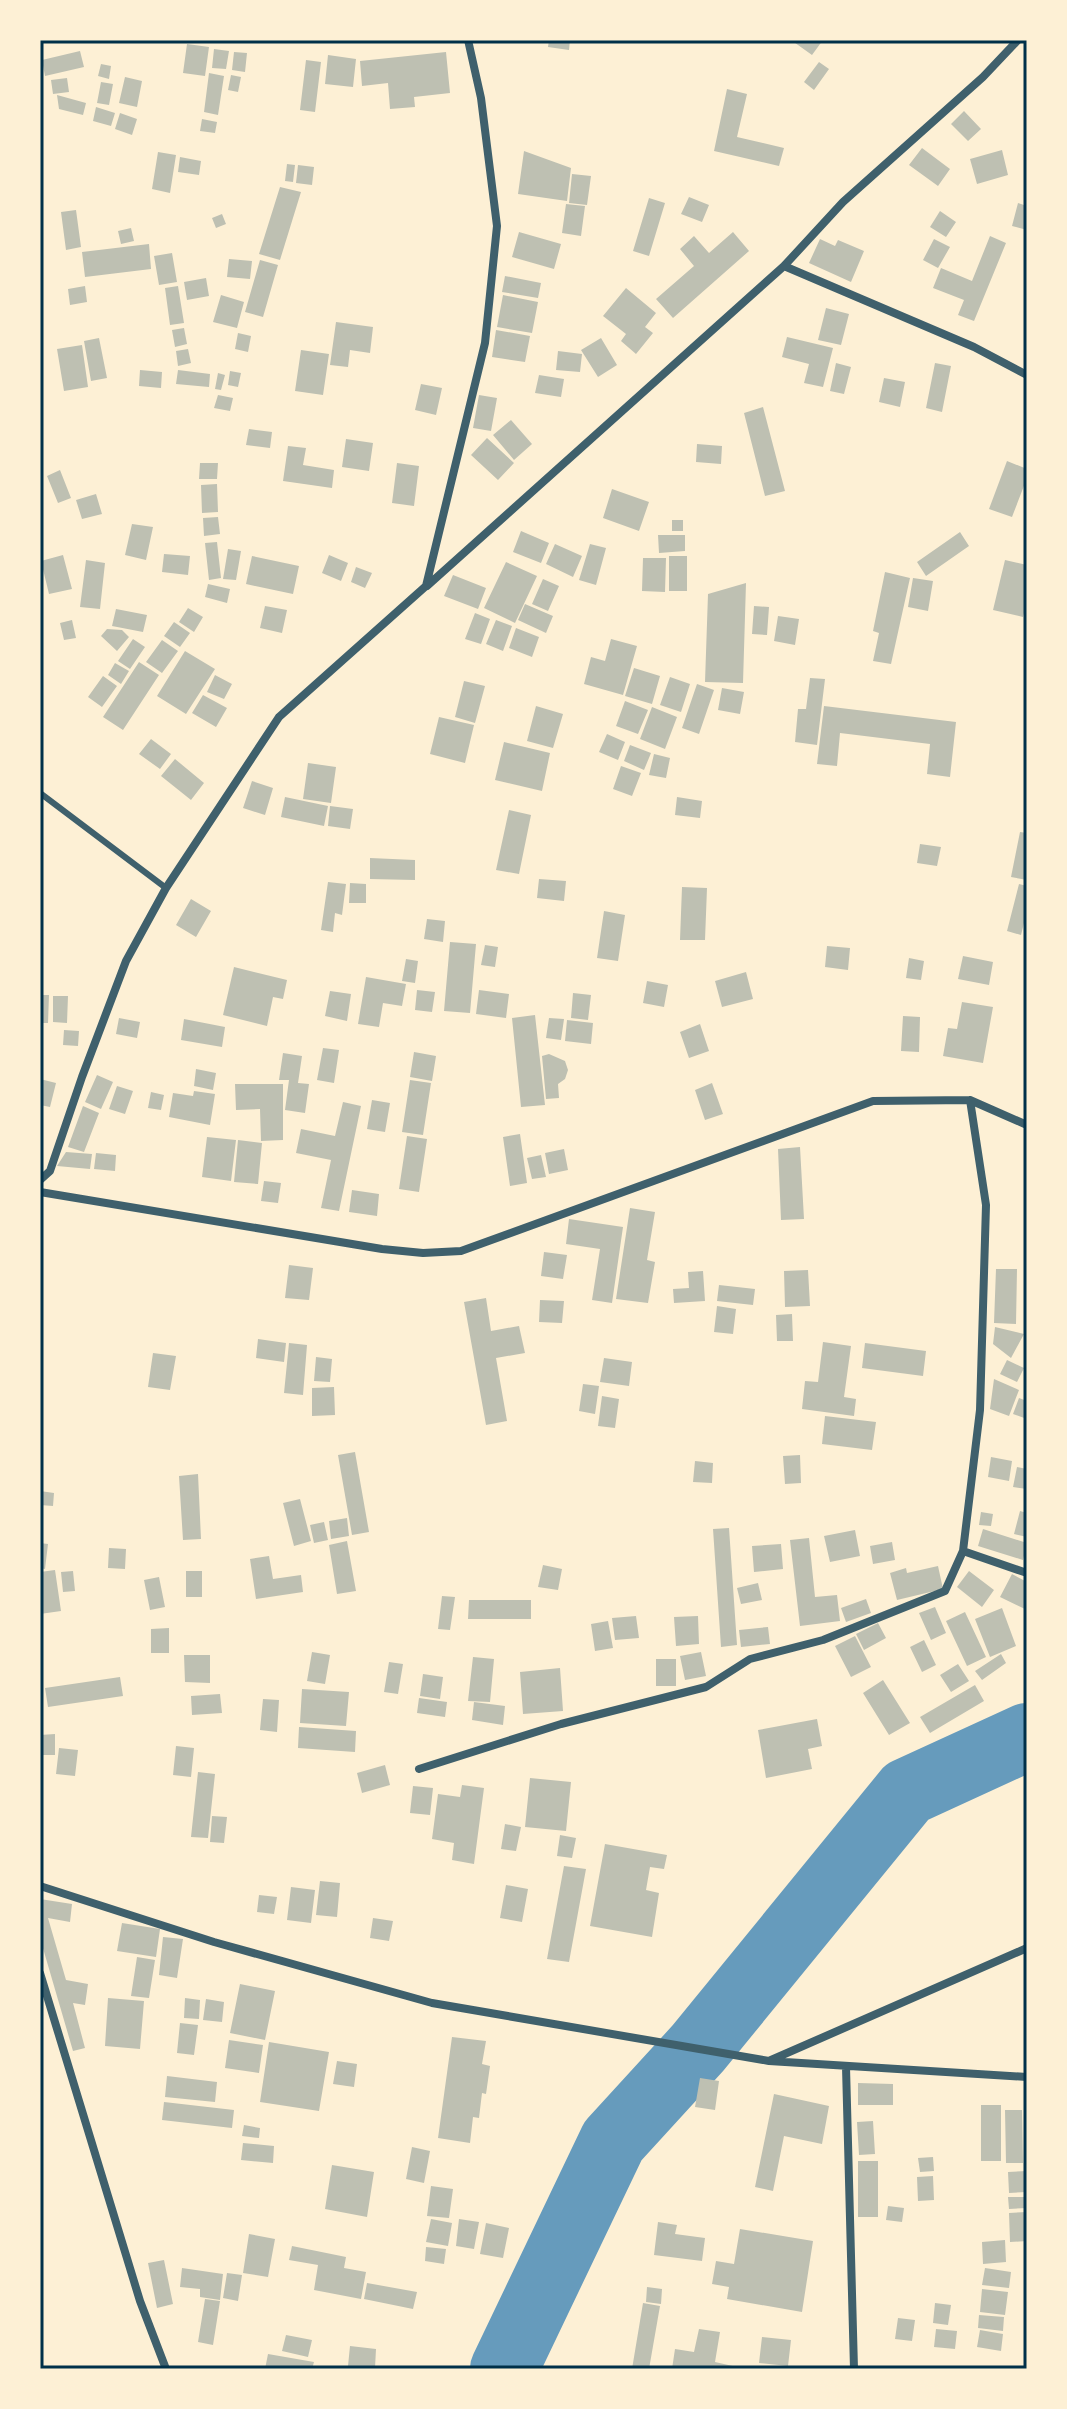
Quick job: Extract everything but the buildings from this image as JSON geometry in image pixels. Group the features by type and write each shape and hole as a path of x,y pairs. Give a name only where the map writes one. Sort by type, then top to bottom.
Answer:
{"street":[{"path":"426,586 485,343 497,226 481,98 468,40"},
{"path":"40,1180 50,1171 126,961 166,888 279,717 784,266 843,202 983,77 1018,40"},
{"path":"784,266 974,347 1027,375"},
{"path":"419,1769 561,1724 706,1687 750,1659 823,1640 945,1591 963,1551 980,1410 986,1205 970,1100"},
{"path":"40,1192 382,1249 423,1253 461,1251 873,1101 970,1100 1027,1125"},
{"path":"963,1551 1027,1573"},
{"path":"40,1886 214,1942 432,2003 769,2061 1027,2077"},
{"path":"769,2061 1027,1948"},
{"path":"40,1973 140,2301 166,2369"},
{"path":"846,2067 854,2369"}],"lane":[{"path":"40,793 166,888"}],"waterway":[{"path":"504,2369 613,2141 698,2048 907,1792 1027,1737"}]}
